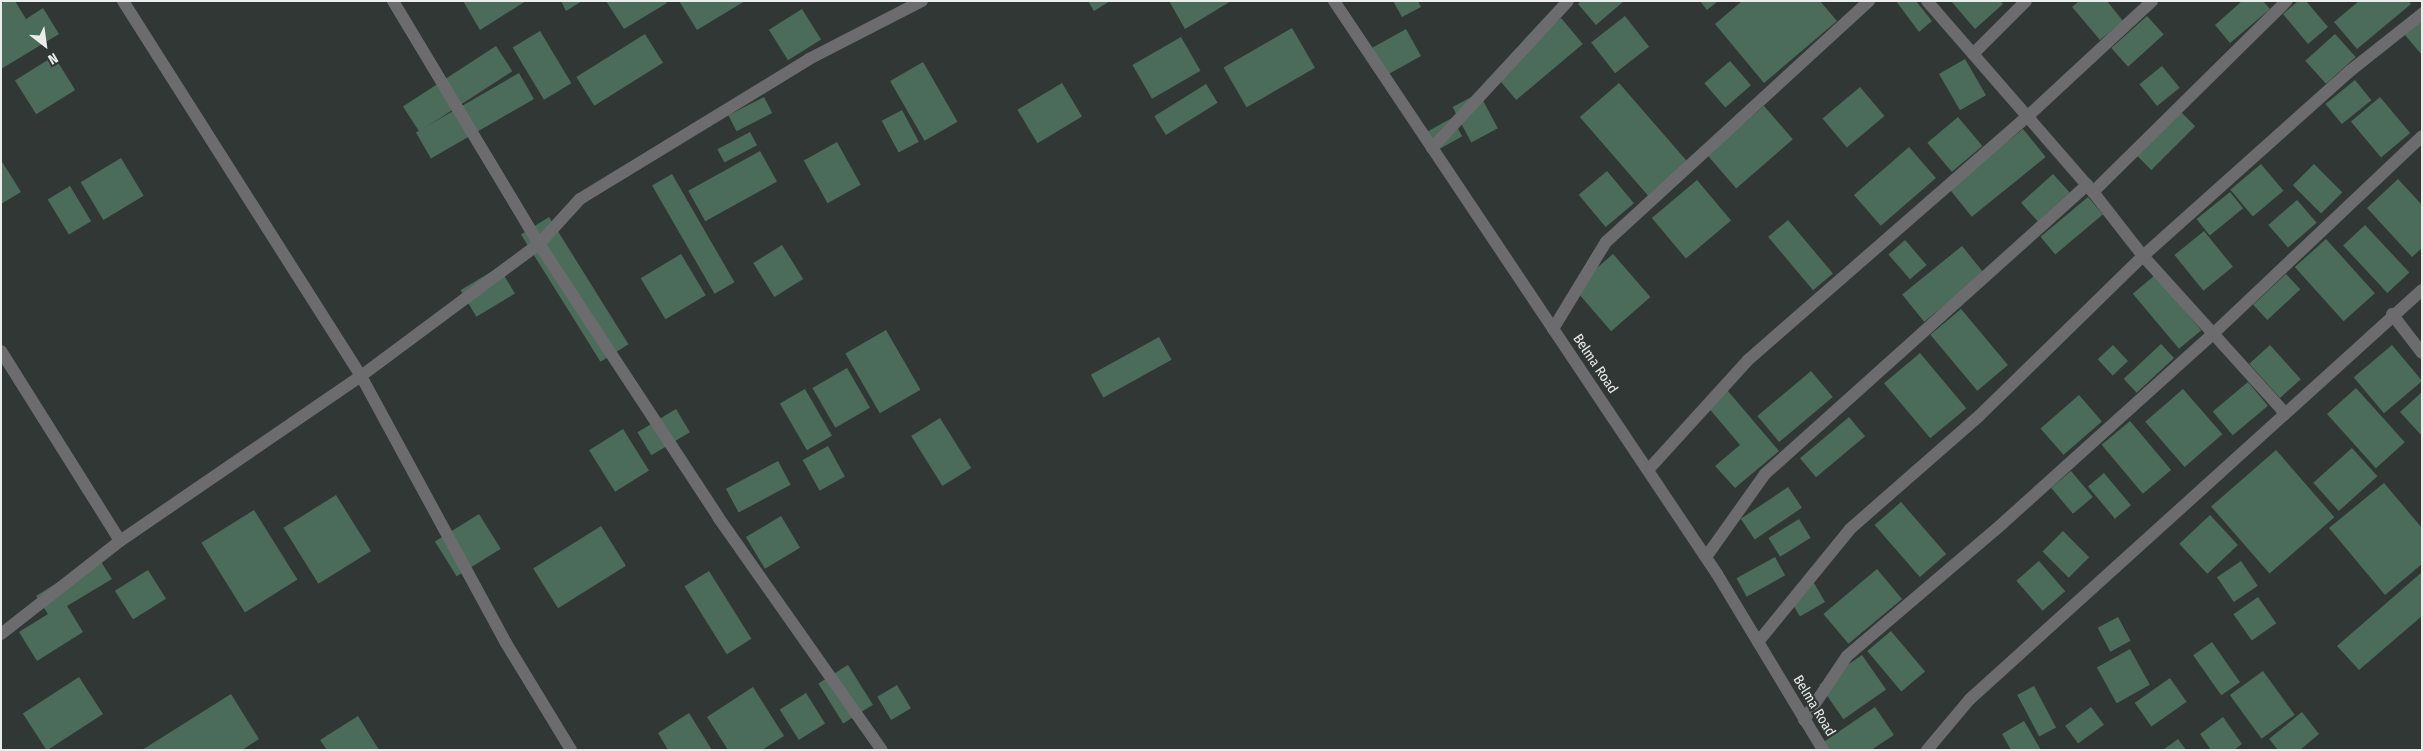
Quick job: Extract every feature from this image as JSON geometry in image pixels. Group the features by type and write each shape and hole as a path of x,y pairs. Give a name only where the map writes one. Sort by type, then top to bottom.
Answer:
{"street":[{"path":"123,1 361,376 506,643 571,750"},
{"path":"393,1 540,244 718,517 882,750"},
{"path":"1,634 120,541 361,376 540,244 580,199 809,59 922,1"},
{"name":"Belma Road","path":"1334,1 1706,557 1823,750"},
{"path":"1432,148 1568,1"},
{"path":"1553,329 1606,242 1869,1"},
{"path":"1927,1 2090,188 2143,256 2215,332 2285,413"},
{"path":"1973,54 2026,1"},
{"path":"1648,470 1748,360 2028,116 2152,1"},
{"path":"1706,557 1764,474 2090,188 2287,1"},
{"path":"1758,642 1850,529 1979,416 2143,256 2350,71 2422,14"},
{"path":"1804,720 1847,656 2003,523 2215,332 2422,136"},
{"path":"1927,750 1970,699 2392,314 2422,290"},
{"path":"2392,314 2422,352"},
{"path":"1,351 120,541"}],"building":[{"path":"5,1 15,1 26,19 43,8 59,34 1,69 1,4"},
{"path":"463,1 526,1 480,30"},
{"path":"561,1 582,1 566,11"},
{"path":"606,1 666,1 667,3 624,29"},
{"path":"679,1 745,1 697,30"},
{"path":"1088,1 1110,1 1094,11"},
{"path":"1169,1 1231,1 1185,29"},
{"path":"1393,1 1418,1 1421,7 1402,17"},
{"path":"1581,1 1624,1 1596,25 1578,4"},
{"path":"1700,1 1718,1 1707,10"},
{"path":"1742,1 1820,1 1837,21 1764,83 1715,24"},
{"path":"1896,1 1916,1 1932,21 1919,32"},
{"path":"1951,1 2001,1 2003,4 1975,29"},
{"path":"2079,1 2107,1 2123,21 2100,40 2072,7"},
{"path":"2242,1 2263,1 2270,9 2230,43 2215,25"},
{"path":"2298,1 2306,1 2328,27 2308,44 2283,14"},
{"path":"2359,1 2409,1 2411,4 2357,49 2334,22"},
{"path":"2422,6 2422,55 2398,27"},
{"path":"802,9 821,40 788,60 769,30"},
{"path":"1625,16 1649,47 1615,73 1591,42"},
{"path":"2147,16 2164,35 2128,67 2111,48"},
{"path":"1561,18 1583,44 1516,100 1494,74"},
{"path":"1292,28 1315,68 1247,107 1224,68"},
{"path":"1406,29 1421,56 1386,76 1371,48"},
{"path":"540,31 571,83 544,100 513,47"},
{"path":"645,34 663,63 594,106 576,77"},
{"path":"2335,34 2356,57 2326,84 2305,61"},
{"path":"1181,37 1200,71 1152,99 1133,65"},
{"path":"496,46 512,71 419,132 403,106"},
{"path":"54,56 75,90 36,114 15,80"},
{"path":"1965,59 1986,95 1960,110 1939,74"},
{"path":"1730,61 1751,85 1725,107 1704,83"},
{"path":"923,62 958,122 925,141 890,81"},
{"path":"2162,66 2180,88 2157,106 2139,84"},
{"path":"519,73 534,99 431,158 416,132"},
{"path":"2355,80 2371,100 2342,124 2325,104"},
{"path":"1062,83 1082,116 1038,143 1017,110"},
{"path":"1619,83 1687,161 1648,196 1580,117"},
{"path":"1206,84 1218,103 1166,135 1154,116"},
{"path":"1860,87 1884,116 1847,148 1822,118"},
{"path":"1479,93 1498,128 1471,142 1453,107"},
{"path":"764,97 772,113 737,131 728,115"},
{"path":"2380,97 2410,133 2381,157 2351,121"},
{"path":"1764,106 1793,139 1736,188 1707,155"},
{"path":"902,110 919,142 899,153 882,121"},
{"path":"2181,112 2195,126 2151,170 2137,156"},
{"path":"1958,117 1982,146 1952,172 1927,143"},
{"path":"1452,118 1462,136 1437,150 1427,132"},
{"path":"2023,129 2046,157 1972,217 1949,189"},
{"path":"750,132 757,145 724,163 717,149"},
{"path":"837,142 861,185 828,203 804,160"},
{"path":"1909,147 1936,178 1881,226 1854,195"},
{"path":"760,151 777,182 705,221 688,191"},
{"path":"121,158 144,196 103,220 81,182"},
{"path":"1,160 21,192 1,204"},
{"path":"2261,164 2283,191 2253,217 2230,190"},
{"path":"2314,164 2342,192 2321,213 2293,185"},
{"path":"1607,171 1634,203 1606,227 1579,195"},
{"path":"672,174 734,282 715,294 652,186"},
{"path":"2053,174 2070,193 2038,221 2021,203"},
{"path":"2398,179 2422,205 2422,248 2412,257 2367,208"},
{"path":"1697,180 1731,221 1686,259 1652,218"},
{"path":"70,186 91,221 69,235 48,199"},
{"path":"2230,192 2243,208 2210,235 2197,219"},
{"path":"2088,197 2103,215 2055,254 2041,237"},
{"path":"2297,200 2317,223 2288,248 2268,225"},
{"path":"549,217 628,344 601,362 521,234"},
{"path":"1788,220 1833,274 1813,290 1768,237"},
{"path":"2365,225 2409,273 2387,293 2343,245"},
{"path":"2204,231 2233,267 2203,291 2174,255"},
{"path":"2326,239 2375,293 2344,321 2295,267"},
{"path":"1905,240 1927,265 1910,279 1888,254"},
{"path":"782,245 803,279 774,297 753,263"},
{"path":"1962,246 1984,273 1924,322 1902,294"},
{"path":"681,254 706,295 665,319 641,278"},
{"path":"1613,254 1650,297 1611,331 1574,288"},
{"path":"499,267 515,294 476,317 460,290"},
{"path":"2286,274 2300,289 2267,320 2253,305"},
{"path":"2155,275 2201,330 2179,349 2133,294"},
{"path":"1961,309 2008,365 1977,391 1930,335"},
{"path":"886,330 920,390 880,413 845,354"},
{"path":"1159,337 1172,360 1103,398 1091,375"},
{"path":"2161,344 2174,358 2137,393 2124,379"},
{"path":"2113,345 2128,361 2113,375 2098,359"},
{"path":"2270,345 2301,379 2280,398 2249,364"},
{"path":"2392,345 2422,381 2384,413 2354,377"},
{"path":"1920,353 1966,408 1930,438 1884,383"},
{"path":"847,368 870,408 835,428 812,388"},
{"path":"1811,371 1833,397 1779,442 1757,416"},
{"path":"2248,382 2268,406 2233,435 2213,412"},
{"path":"2356,388 2405,442 2376,468 2327,414"},
{"path":"805,389 832,436 807,450 780,404"},
{"path":"2183,389 2222,434 2185,467 2145,422"},
{"path":"1727,390 1779,451 1735,488 1715,466 1740,445 1707,406"},
{"path":"2422,392 2422,436 2400,412"},
{"path":"2079,395 2102,421 2063,455 2041,428"},
{"path":"676,409 690,432 651,455 637,432"},
{"path":"1849,417 1865,436 1816,477 1800,458"},
{"path":"940,418 971,468 942,486 911,436"},
{"path":"2130,421 2171,470 2143,494 2102,445"},
{"path":"623,429 649,471 615,492 589,450"},
{"path":"828,446 845,477 820,491 803,460"},
{"path":"2352,448 2377,476 2339,511 2313,483"},
{"path":"2276,450 2334,517 2269,574 2211,506"},
{"path":"778,461 791,485 739,513 726,489"},
{"path":"2071,471 2093,497 2073,514 2051,488"},
{"path":"2104,473 2131,505 2115,519 2088,486"},
{"path":"2384,483 2422,528 2422,564 2385,595 2329,528"},
{"path":"1788,487 1802,508 1755,540 1741,519"},
{"path":"336,495 371,551 318,584 283,528"},
{"path":"1901,502 1946,554 1920,577 1875,525"},
{"path":"254,510 297,580 245,612 201,543"},
{"path":"479,514 501,549 457,576 435,542"},
{"path":"2210,515 2238,545 2207,574 2179,544"},
{"path":"781,516 800,548 765,569 746,537"},
{"path":"1799,519 1811,538 1780,557 1768,538"},
{"path":"601,526 626,566 558,608 533,568"},
{"path":"2063,531 2089,557 2069,578 2042,552"},
{"path":"98,557 112,579 67,606 83,632 37,661 19,632 48,614 36,596"},
{"path":"1775,557 1785,575 1747,597 1737,578"},
{"path":"2039,561 2065,591 2043,611 2016,581"},
{"path":"2241,561 2258,586 2234,602 2217,577"},
{"path":"1877,569 1902,599 1848,644 1823,614"},
{"path":"148,570 166,599 133,620 115,591"},
{"path":"709,571 751,639 727,654 684,586"},
{"path":"2422,572 2422,616 2359,670 2337,646"},
{"path":"1814,583 1825,602 1800,617 1789,598"},
{"path":"2258,597 2276,623 2252,640 2233,614"},
{"path":"2118,617 2131,641 2110,652 2098,628"},
{"path":"1891,631 1925,672 1901,692 1867,651"},
{"path":"2212,642 2240,682 2221,695 2193,655"},
{"path":"2130,649 2150,685 2117,703 2097,667"},
{"path":"1862,655 1886,689 1843,719 1819,685"},
{"path":"848,665 873,705 843,723 818,684"},
{"path":"2263,671 2295,715 2262,739 2230,695"},
{"path":"79,677 103,714 47,750 23,713"},
{"path":"2170,678 2187,702 2151,726 2135,703"},
{"path":"897,685 911,708 891,720 877,697"},
{"path":"2034,686 2056,727 2039,736 2017,695"},
{"path":"753,687 784,736 762,750 728,750 707,717"},
{"path":"806,693 825,724 799,740 780,709"},
{"path":"231,694 259,739 242,750 142,750"},
{"path":"1875,707 1894,735 1871,750 1827,750 1822,743"},
{"path":"2091,707 2104,725 2078,744 2065,726"},
{"path":"2302,712 2319,734 2300,750 2278,750 2269,739"},
{"path":"689,713 712,750 668,750 658,733"},
{"path":"358,716 379,750 327,750 320,740"},
{"path":"2223,717 2242,744 2234,750 2211,750 2200,734"},
{"path":"2024,721 2041,750 2011,750 2002,734"},
{"path":"2178,739 2186,750 2163,750"}]}
